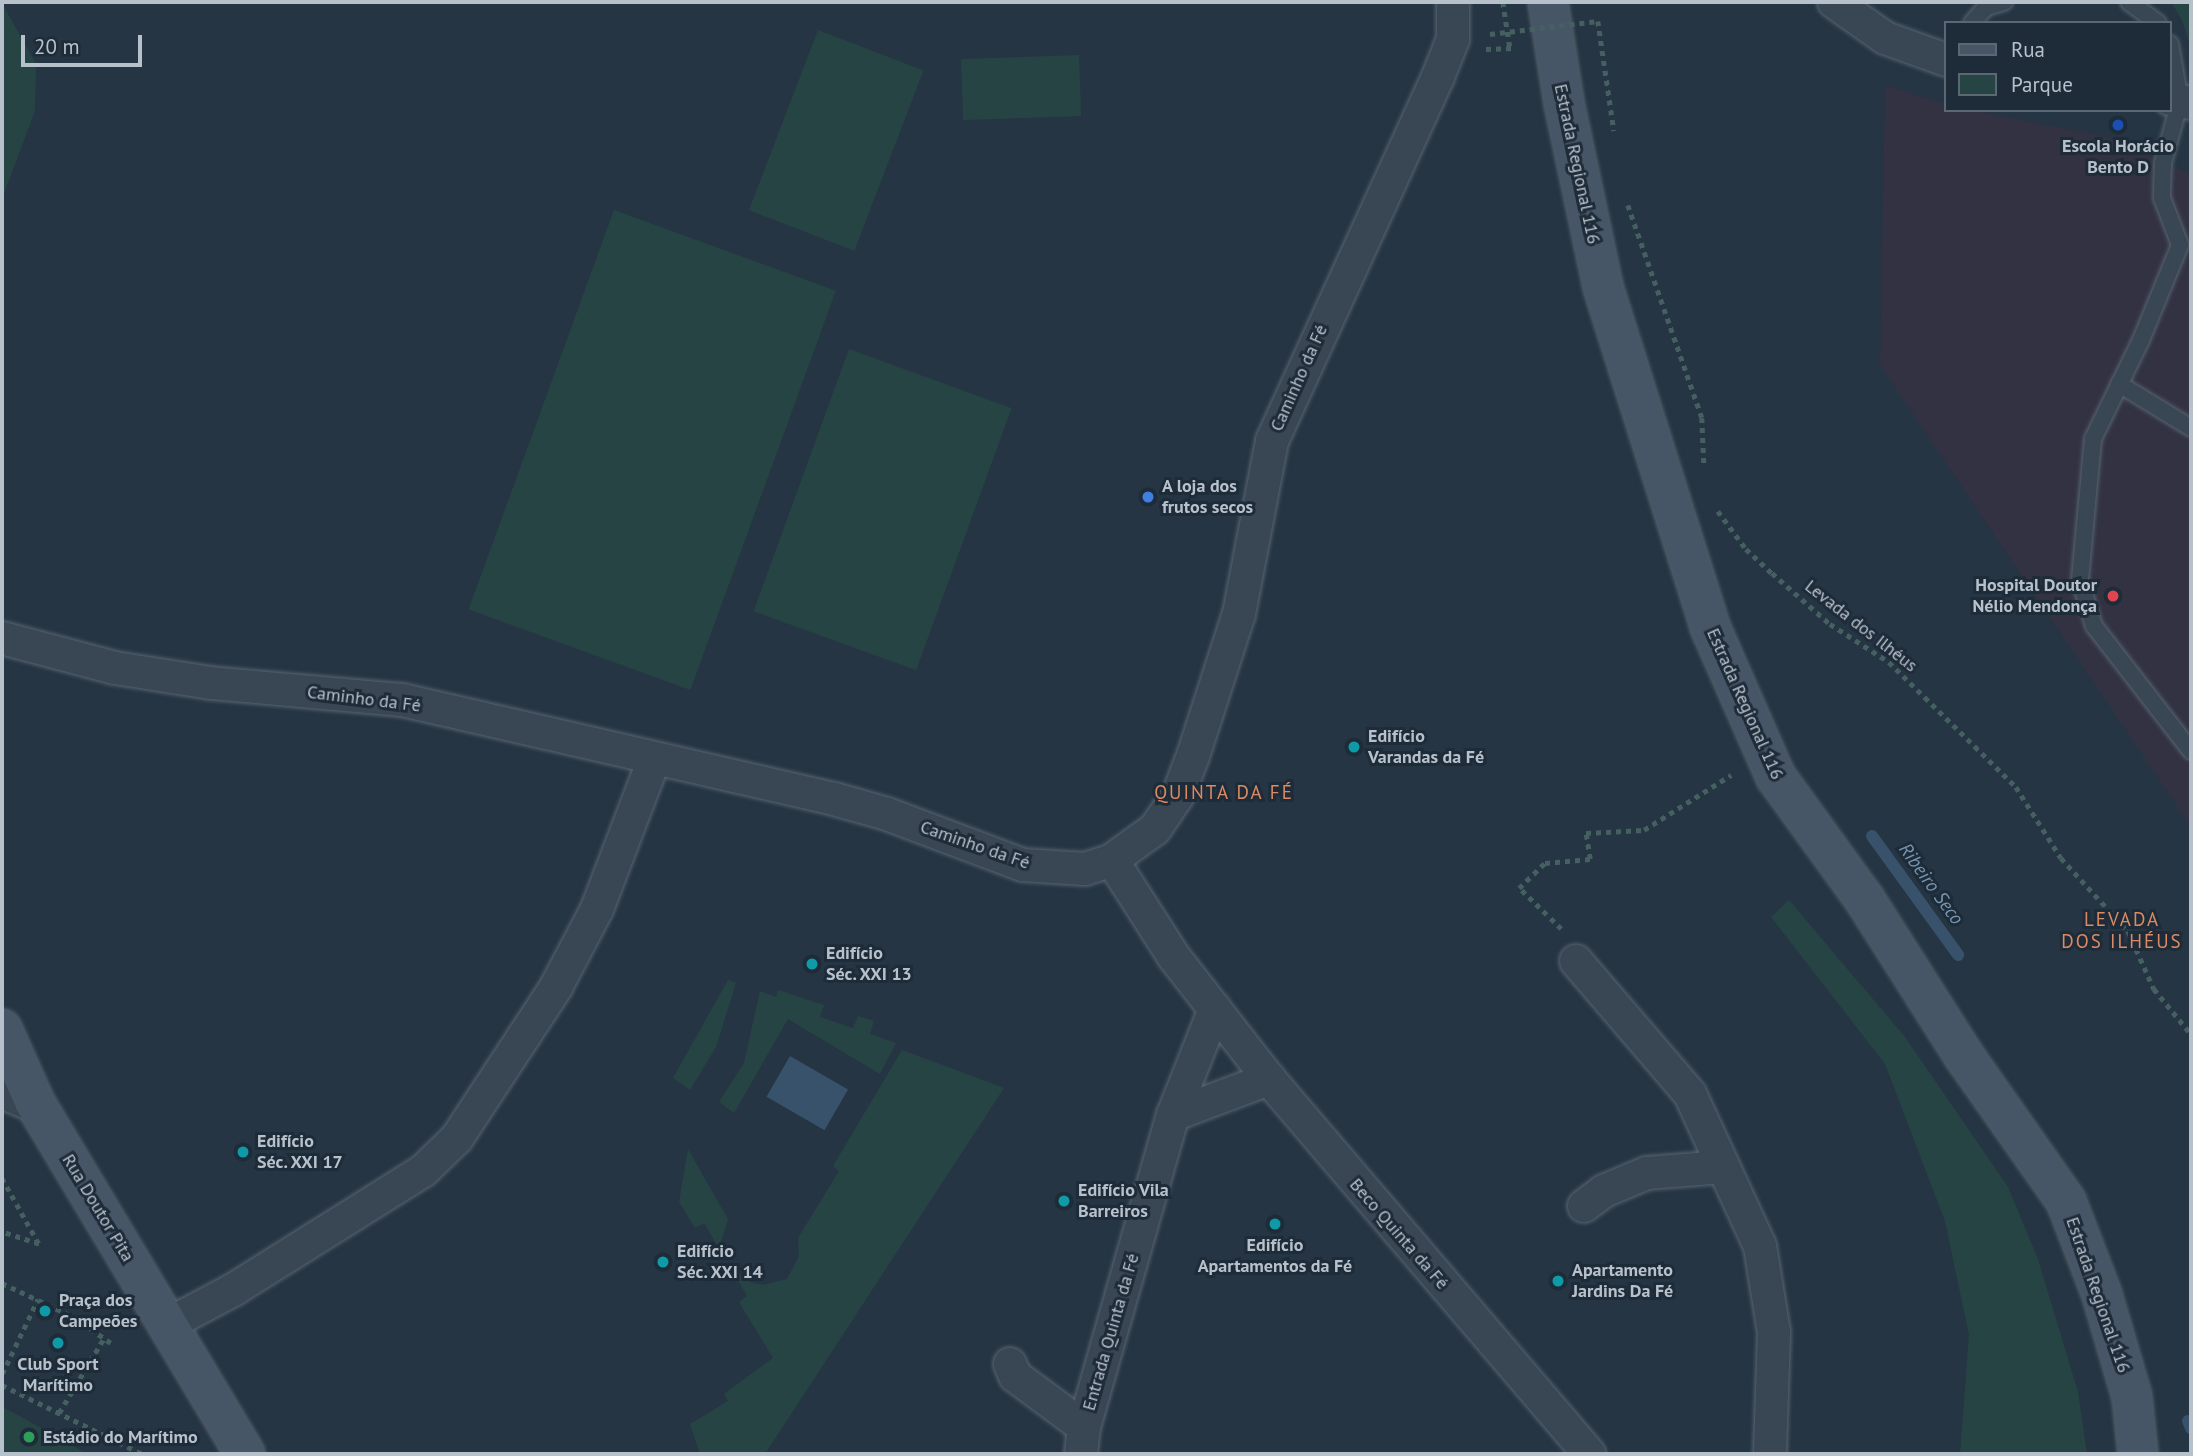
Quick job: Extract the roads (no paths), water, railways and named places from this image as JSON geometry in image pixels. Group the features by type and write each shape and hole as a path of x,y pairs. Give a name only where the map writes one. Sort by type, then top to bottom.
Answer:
{"main road":[{"name":"Estrada Regional 116","path":"1548,2 1564,103 1603,287 1710,627 1776,777 1865,900 1964,1056 2066,1201 2102,1295 2132,1397 2138,1454"},
{"name":"Rua Doutor Pita","path":"2,1029 15,1077 245,1454"}],"street":[{"name":"Caminho da Fé","path":"2,638 129,670 402,700 887,814 1023,865 1085,869 1112,860 1155,828 1178,795 1239,614 1272,441 1438,77 1453,39 1453,2"},
{"path":"1834,2 1885,38 1944,59"},
{"path":"167,1325 233,1290 423,1171 457,1138 556,987 597,909 654,760"},
{"name":"Beco Quinta da Fé","path":"1112,860 1174,957 1269,1079 1589,1454"},
{"path":"1572,948 1690,1094 1760,1246 1774,1332 1770,1454"},
{"name":"Entrada Quinta da Fé","path":"1010,1364 1015,1376 1083,1441 1173,1115 1215,1009"},
{"path":"1173,1115 1269,1079"},
{"path":"1584,1206 1604,1191 1647,1173 1723,1167"}],"lane":[{"path":"1974,21 1986,7 2004,2"},
{"path":"2129,2 2155,21"},
{"path":"2172,55 2180,101 2163,163 2162,198 2185,247 2093,439 2080,580 2094,626 2191,751"},
{"path":"2119,384 2191,428"}],"waterway":[{"name":"Ribeiro Seco","path":"1872,836 1958,955"},
{"name":"Ribeiro Seco","path":"2188,1421 2191,1428"}],"place":[{"name":"Escola Horácio Bento D","path":"2118,125"},
{"name":"A loja dos frutos secos","path":"1148,497"},
{"name":"Hospital Doutor Nélio Mendonça","path":"2113,596"},
{"name":"Edifício Varandas da Fé","path":"1354,747"},
{"name":"Edifício Séc. XXI 13","path":"812,964"},
{"name":"Edifício Séc. XXI 17","path":"243,1152"},
{"name":"Edifício Vila Barreiros","path":"1064,1201"},
{"name":"Edifício Apartamentos da Fé","path":"1275,1224"},
{"name":"Edifício Séc. XXI 14","path":"663,1262"},
{"name":"Apartamento Jardins Da Fé","path":"1558,1281"},
{"name":"Praça dos Campeões","path":"45,1311"},
{"name":"Club Sport Marítimo","path":"58,1343"},
{"name":"Estádio do Marítimo","path":"29,1437"}],"district":[{"name":"QUINTA DA FÉ","path":"1224,793"},
{"name":"LEVADA DOS ILHÉUS","path":"2122,931"}]}
